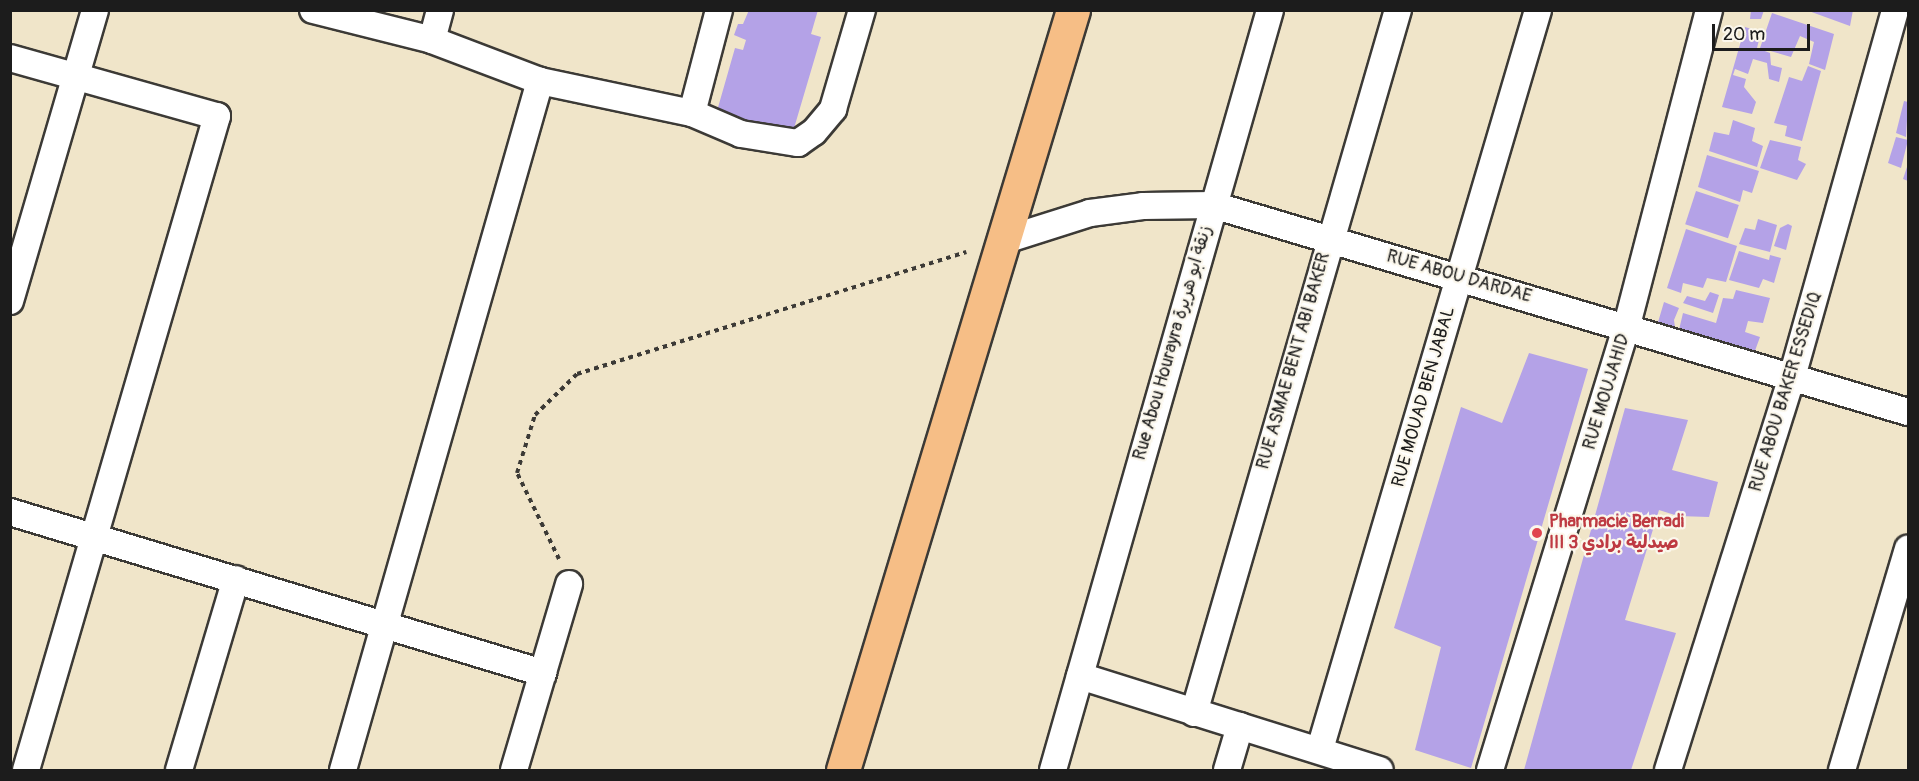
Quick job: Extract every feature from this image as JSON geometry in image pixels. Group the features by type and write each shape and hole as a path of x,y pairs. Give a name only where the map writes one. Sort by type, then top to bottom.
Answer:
{"main road":[{"path":"843,771 1073,10"}],"street":[{"path":"10,301 95,10"},
{"path":"313,10 432,40 540,81 692,113 741,134 798,143 814,132 832,109 862,10"},
{"path":"432,40 440,10"},
{"path":"692,113 719,10"},
{"name":"Rue Abou Hourayra زنقة ابو هريرة","path":"1053,771 1270,10"},
{"name":"RUE ASMAE BENT ABI BAKER","path":"1194,713 1329,239 1398,10"},
{"name":"RUE MOUAD BEN JABAL","path":"1320,749 1538,10"},
{"name":"RUE MOUJAHID","path":"1490,771 1627,325 1709,10"},
{"name":"RUE ABOU BAKER ESSEDIQ","path":"1668,771 1792,377 1895,10"},
{"path":"10,58 217,116 26,771"},
{"path":"343,771 540,81"},
{"name":"RUE ABOU DARDAE","path":"1005,240 1090,213 1143,206 1213,205 1627,325 1908,412"},
{"path":"10,512 385,623 543,673"},
{"path":"1842,771 1903,588 1908,549"},
{"path":"179,771 236,579"},
{"path":"514,771 569,584"},
{"path":"1080,676 1194,713 1320,749 1380,771"},
{"path":"1227,771 1240,726"}],"path":[{"path":"569,584 517,473 535,415 577,374 1005,240"}],"building":[{"path":"749,10 818,10 811,34 821,37 792,135 717,111 735,48 743,50 746,40 734,35 738,24 743,24"},
{"path":"1751,10 1764,10 1761,19 1750,19"},
{"path":"1806,10 1853,10 1850,26"},
{"path":"1772,13 1834,34 1825,70 1809,64 1814,42 1800,36 1791,57 1760,48"},
{"path":"1745,27 1761,32 1757,48 1770,53 1771,65 1782,68 1779,82 1769,79 1767,63 1753,59 1748,74 1735,69 1733,75 1746,79 1744,87 1756,102 1752,114 1722,107"},
{"path":"1808,66 1821,71 1802,141 1785,136 1787,126 1774,123 1789,77 1802,81"},
{"path":"1904,101 1908,102 1906,137 1896,133"},
{"path":"1733,120 1755,128 1752,141 1763,146 1757,167 1709,151 1714,132 1729,135"},
{"path":"1896,137 1908,140 1901,168 1888,163"},
{"path":"1770,140 1801,147 1798,160 1806,164 1797,180 1760,168"},
{"path":"1707,155 1759,171 1752,193 1743,190 1740,202 1698,187"},
{"path":"1908,164 1908,181 1903,179"},
{"path":"1696,191 1739,205 1728,238 1685,224"},
{"path":"1758,219 1777,225 1770,252 1739,244 1745,228 1755,230"},
{"path":"1788,224 1792,226 1786,250 1774,246 1780,228"},
{"path":"1686,229 1737,246 1726,282 1707,278 1703,288 1683,283 1681,293 1667,288"},
{"path":"1739,251 1769,260 1770,255 1781,258 1774,283 1763,279 1759,288 1729,280"},
{"path":"1736,290 1770,298 1763,323 1748,321 1745,332 1760,337 1752,359 1678,334 1683,313 1716,323 1723,298 1733,299"},
{"path":"1710,292 1719,295 1713,313 1683,303 1687,296 1705,301"},
{"path":"1664,302 1679,308 1674,320 1676,335 1656,329"},
{"path":"1529,353 1588,369 1471,768 1415,750 1441,647 1394,628 1461,407 1502,423"},
{"path":"1625,408 1688,420 1672,470 1718,482 1709,517 1678,516 1659,510 1625,620 1676,633 1631,770 1524,770"}],"place":[{"name":"Pharmacie Berradi III صيدلية برادي 3","path":"1537,533"}]}
